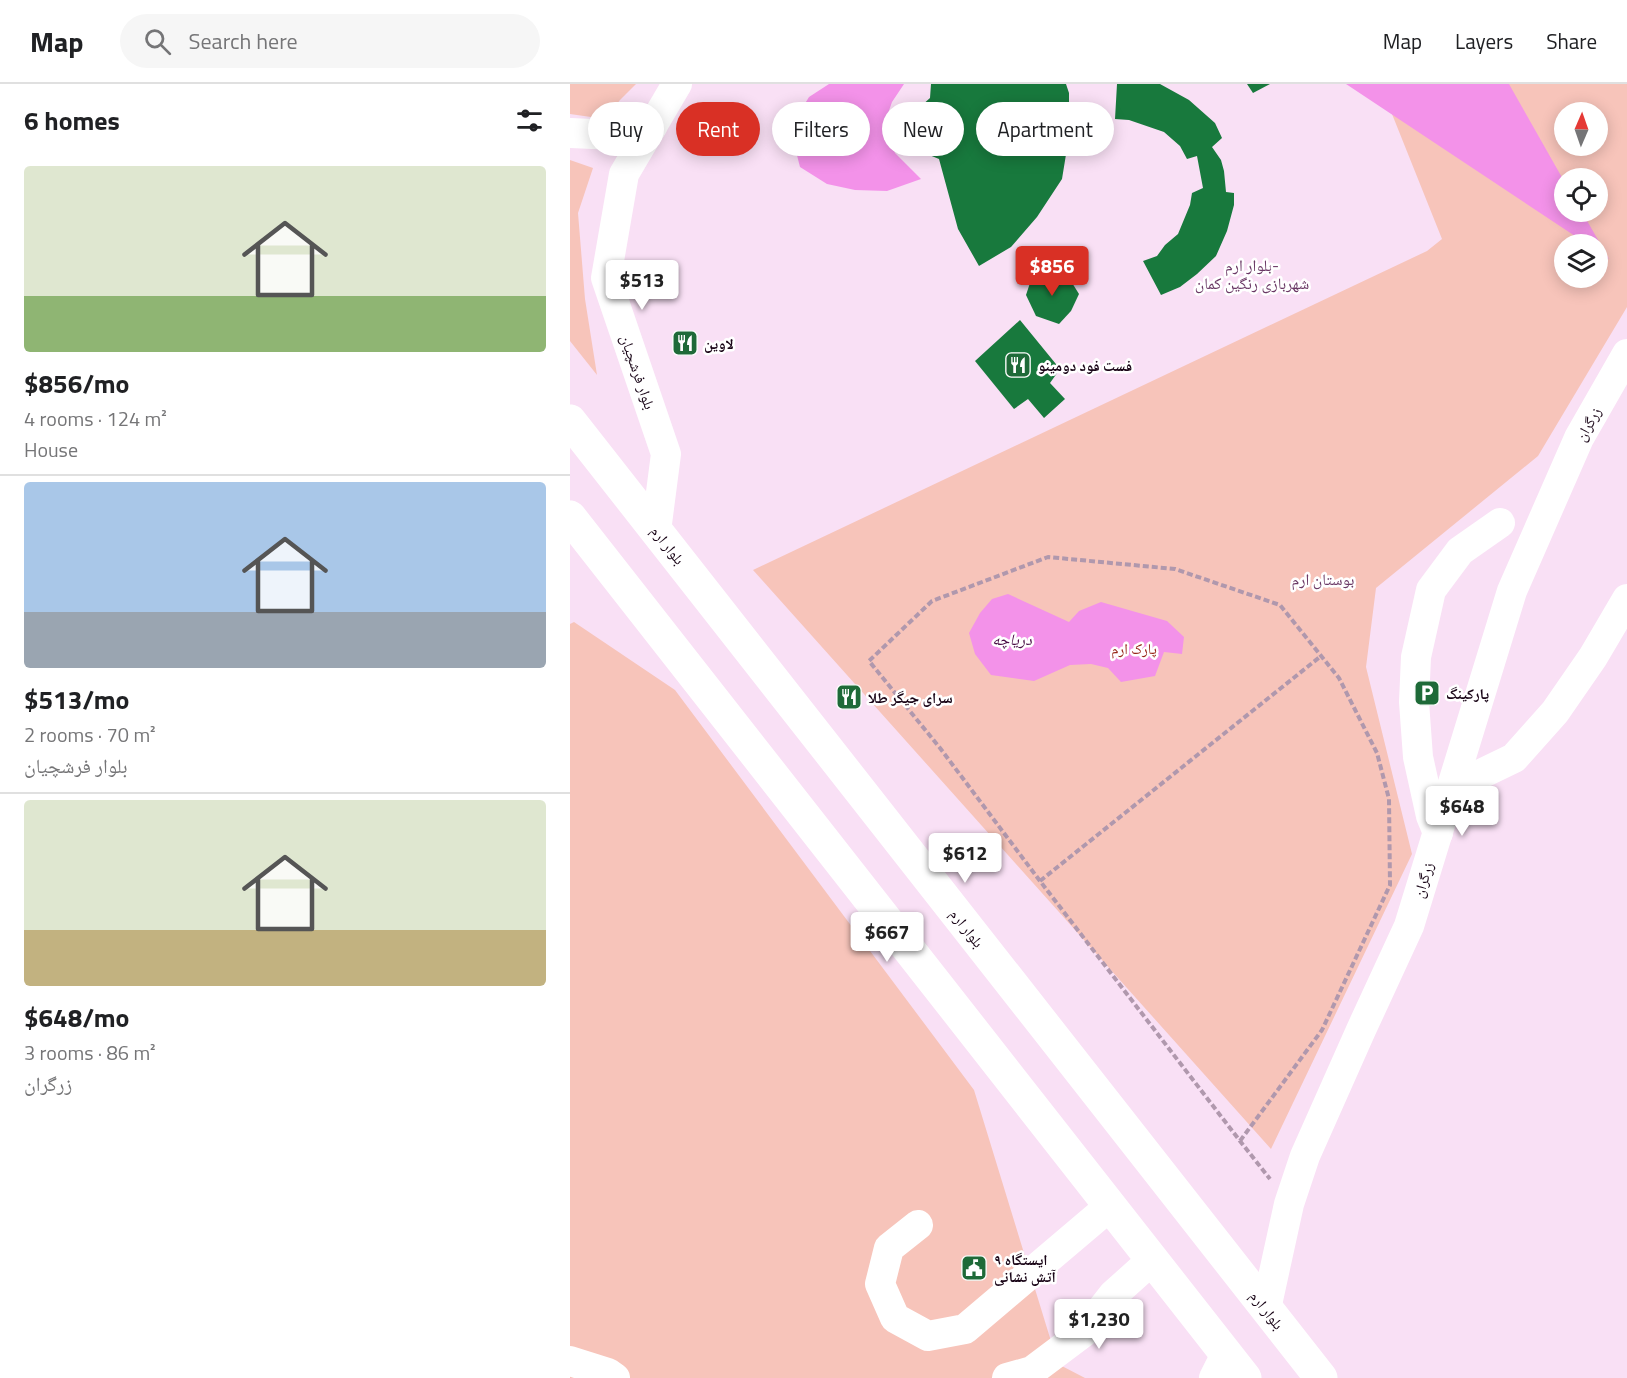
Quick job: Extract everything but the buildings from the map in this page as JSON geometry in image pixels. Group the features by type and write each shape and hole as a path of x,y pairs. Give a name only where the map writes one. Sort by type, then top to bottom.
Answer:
{"main road":[{"name":"بلوار ارم","path":"570,421 1321,1378"},
{"path":"570,517 1152,1260 1228,1370"}],"street":[{"name":"بلوار فرشچیان","path":"664,106 677,84"},
{"path":"570,133 588,134"},
{"name":"بلوار فرشچیان","path":"635,156 624,174 606,278 666,454 656,531"},
{"name":"زرگران","path":"1266,1309 1289,1204 1305,1156 1409,926 1512,591 1579,438 1627,354"},
{"path":"1438,832 1431,816 1418,757 1414,702 1416,657 1431,590 1460,551 1500,523"},
{"path":"1452,788 1514,758 1555,712 1593,657 1627,599"},
{"path":"918,1225 889,1248 880,1284 895,1318 928,1336 965,1329 1110,1206"},
{"path":"1007,1378 1032,1371 1084,1332 1113,1295 1152,1260"},
{"path":"570,1361 608,1373 615,1378"}],"path":[{"path":"1240,1141 1322,1030 1390,885 1389,799 1377,753 1339,678 1280,605 1175,569 1048,557 932,601 870,661 940,748 1040,881 1240,1141 1289,1204"},
{"path":"1040,881 1321,656"}],"green space":[{"path":"570,84 636,84 618,102 588,102 588,117 570,114"},
{"name":"پارک ارم","path":"1380,84 1627,84 1627,307 1538,456 1376,588 1366,667 1412,854 1271,1149 753,570 1427,251 1442,239"},
{"path":"570,160 593,168 578,213 585,299 597,375 570,341"},
{"path":"574,622 675,690 974,1090 1058,1364 1085,1378 570,1378 570,624"}],"water":[{"path":"829,84 904,84 892,102 882,102 882,156 898,156 921,179 887,191 855,190 827,184 800,167 797,156 870,156 870,102 806,102 809,97"},
{"path":"1346,84 1509,84 1557,168 1554,168 1554,222 1588,222 1595,234 1572,234"},
{"name":"دریاچه","path":"1008,594 1069,622 1079,611 1101,602 1167,621 1184,637 1182,654 1164,652 1155,676 1121,682 1108,668 1091,664 1070,665 1034,681 991,675 975,654 969,633 980,613 992,599"}],"place":[{"name":"لاوین","path":"685,343"},
{"name":"فست فود دومینو","path":"1018,365"},
{"name":"پارکینگ","path":"1427,693"},
{"name":"سرای جیگر طلا","path":"849,697"},
{"name":"ایستگاه ۹ آتش نشانی","path":"974,1268"}],"district":[{"name":"بلوار ارم- شهربازی رنگین کمان","path":"1252,274"},
{"name":"بوستان ارم","path":"1323,579"}]}
